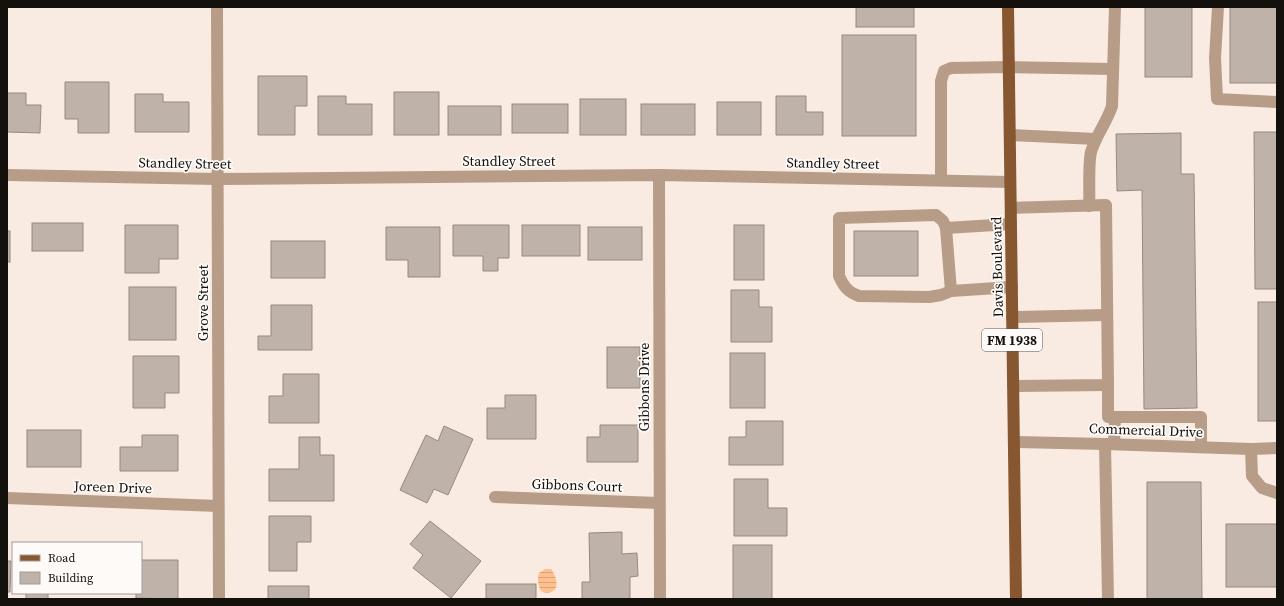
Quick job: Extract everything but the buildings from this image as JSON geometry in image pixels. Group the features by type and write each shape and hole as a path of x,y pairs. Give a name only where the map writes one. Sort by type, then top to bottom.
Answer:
{"main road":[{"name":"Davis Boulevard","path":"1008,7 1016,599"}],"street":[{"name":"Grove Street","path":"217,7 218,599"},
{"path":"1089,206 1091,154 1096,139 1109,116 1112,106 1115,7"},
{"path":"1218,7 1215,58 1216,98 1277,102"},
{"path":"941,180 941,81 944,71 951,68 1009,67 1113,69"},
{"path":"1010,136 1096,139"},
{"name":"Standley Street","path":"7,174 217,179 659,175 1010,182"},
{"name":"Gibbons Drive","path":"659,175 660,599"},
{"path":"1011,208 1106,205 1108,417 1201,417 1201,447"},
{"path":"951,291 946,228 936,215 839,218 839,276 847,290 859,296 929,297 941,295 951,291 1012,287"},
{"path":"946,228 1011,224"},
{"path":"1012,317 1107,315"},
{"path":"1013,386 1108,385"},
{"path":"1108,599 1110,444 1115,417"},
{"name":"Commercial Drive","path":"1014,442 1251,449 1277,448"},
{"path":"1251,449 1252,476 1262,488 1277,493"},
{"name":"Gibbons Court","path":"494,497 659,503"},
{"name":"Joreen Drive","path":"7,498 218,506"}],"shaded area":[{"path":"545,569 551,569 556,578 555,589 548,593 542,592 538,583 539,573"}]}
